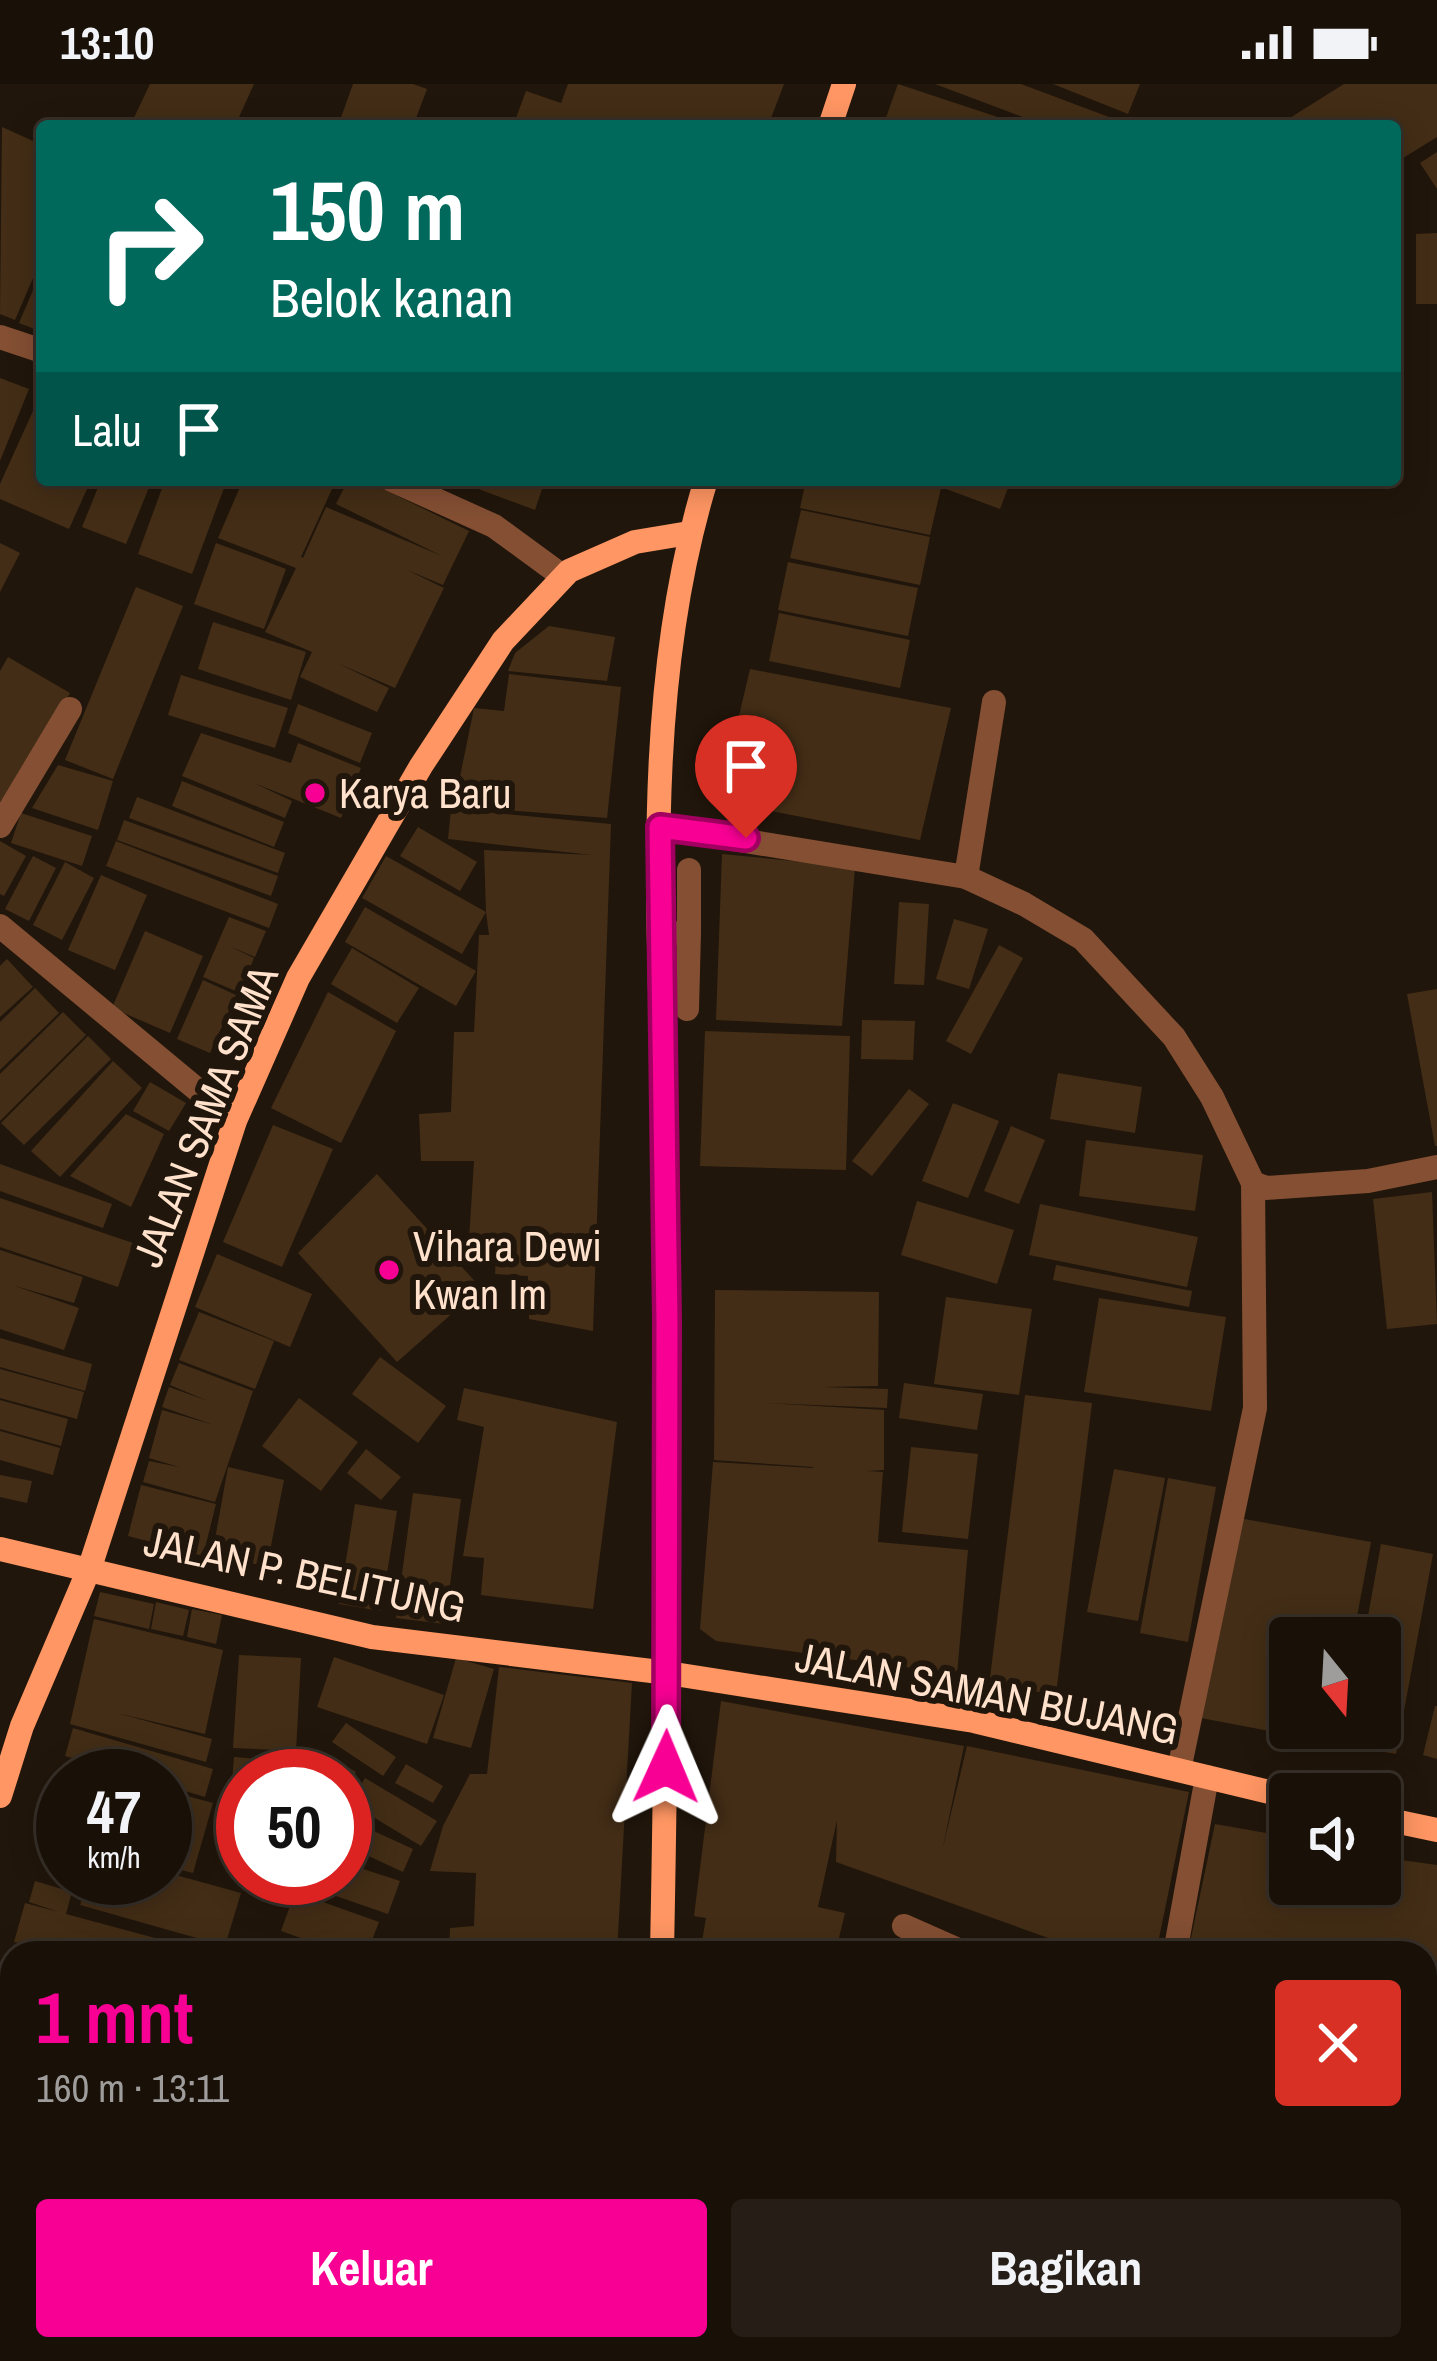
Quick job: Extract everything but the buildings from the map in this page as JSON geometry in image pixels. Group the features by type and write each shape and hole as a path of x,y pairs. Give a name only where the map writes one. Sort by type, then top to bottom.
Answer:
{"street":[{"path":"832,120 844,84"},
{"path":"0,337 36,349"},
{"path":"405,486 494,526 561,575"},
{"path":"662,1941 668,1673 660,827 670,667 689,533 704,486"},
{"name":"JALAN SAMA SAMA","path":"0,1796 22,1726 90,1567 235,1121 298,978 421,766 503,641 561,575 635,542 689,533"},
{"path":"966,877 994,701"},
{"path":"0,826 70,709"},
{"path":"660,827 966,877 1083,939 1174,1037 1212,1097 1253,1183 1255,1408 1179,1770"},
{"path":"687,1009 689,870"},
{"path":"0,926 235,1121"},
{"path":"661,934 689,933"},
{"path":"1253,1183 1265,1188 1368,1180 1437,1167"},
{"name":"JALAN P. BELITUNG","path":"0,1549 372,1637 668,1673"},
{"name":"JALAN SAMAN BUJANG","path":"668,1673 974,1721 1269,1792"},
{"path":"1177,1941 1207,1777"},
{"path":"1401,1822 1437,1830"},
{"path":"904,1926 938,1941"}],"place":[{"name":"Karya Baru","path":"315,793"},
{"name":"Vihara Dewi Kwan Im","path":"389,1270"}],"route":[{"path":"666,1767 667,1322 660,827 746,838"}]}
